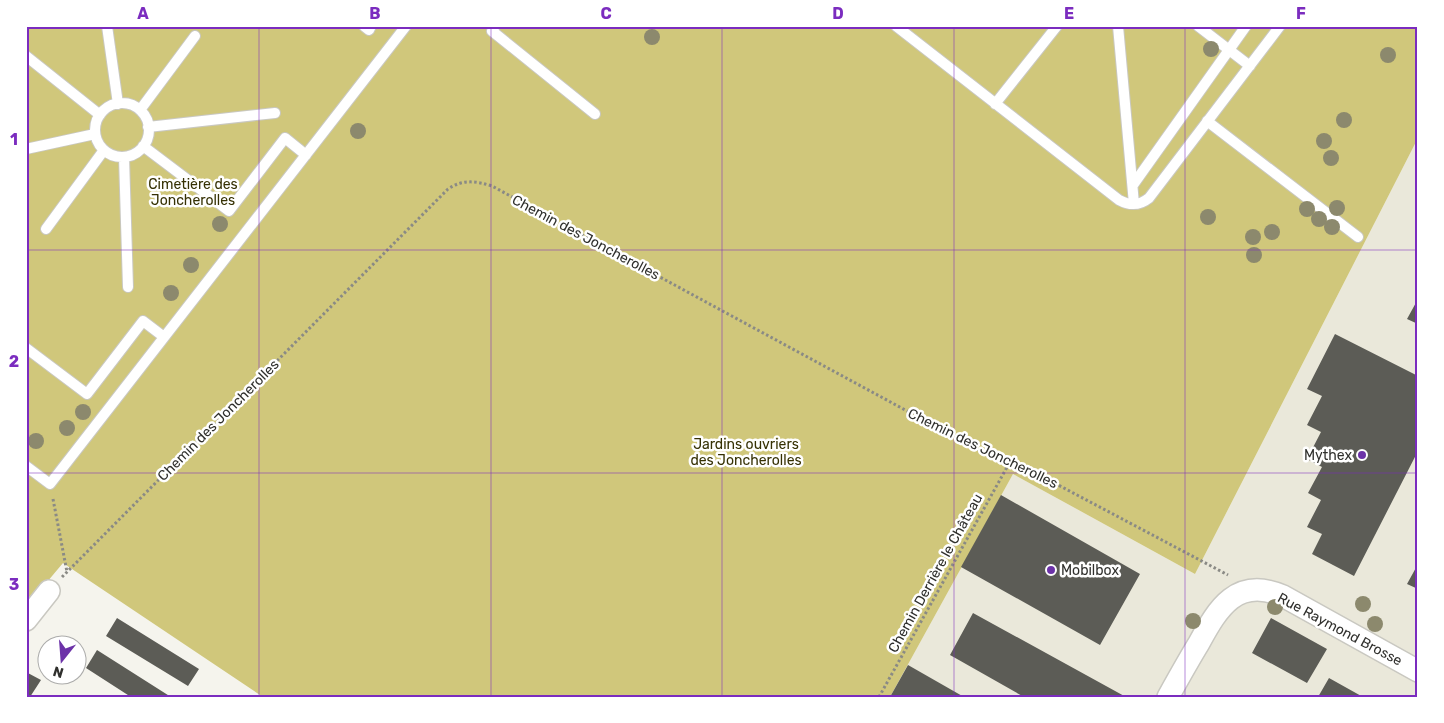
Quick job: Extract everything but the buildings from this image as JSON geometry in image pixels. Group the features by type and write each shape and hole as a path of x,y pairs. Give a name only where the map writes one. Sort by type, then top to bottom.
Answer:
{"street":[{"name":"Rue Raymond Brosse","path":"1255,590 1270,591 1284,596 1418,670"},
{"path":"1168,697 1220,608 1239,594 1255,590"},
{"path":"26,620 48,591"}],"lane":[{"path":"107,26 118,104"},
{"path":"364,26 369,30 372,26"},
{"path":"26,466 50,484 406,26"},
{"path":"495,26 492,31 595,114"},
{"path":"896,26 1119,200 1134,204 1141,204 1149,198 1280,26"},
{"path":"995,104 1057,26"},
{"path":"1118,26 1134,204"},
{"path":"1198,26 1250,66"},
{"path":"1132,185 1246,26"},
{"path":"140,110 195,36"},
{"path":"26,56 100,115"},
{"path":"118,104 132,105 140,110 148,127 148,136 143,146 135,154 124,157 112,155 104,150 95,134 100,115 109,107 118,104"},
{"path":"148,127 275,113"},
{"path":"1207,122 1358,238"},
{"path":"26,149 95,134"},
{"path":"143,146 229,211 285,138 306,154"},
{"path":"46,229 104,150"},
{"path":"124,157 128,287"},
{"path":"26,348 86,394 144,321 164,337"}],"path":[{"name":"Chemin des Joncherolles","path":"48,591 448,189 456,183 467,182 492,186 979,450 1011,460 1255,590"},
{"name":"Chemin Derrière le Château","path":"879,697 1011,460"},
{"path":"50,484 67,572"}],"shaded area":[{"path":"1418,138 1418,697 890,697 1013,474 1195,574"}],"green space":[{"path":"26,26 1418,26 1418,138 1195,574 1013,474 890,697 263,697 63,563 26,607"}],"place":[{"name":"Mythex","path":"1362,455"},
{"name":"Mobilbox","path":"1051,570"}],"park label":[{"name":"Cimetière des Joncherolles","path":"193,192"},
{"name":"Jardins ouvriers des Joncherolles","path":"746,452"}]}
